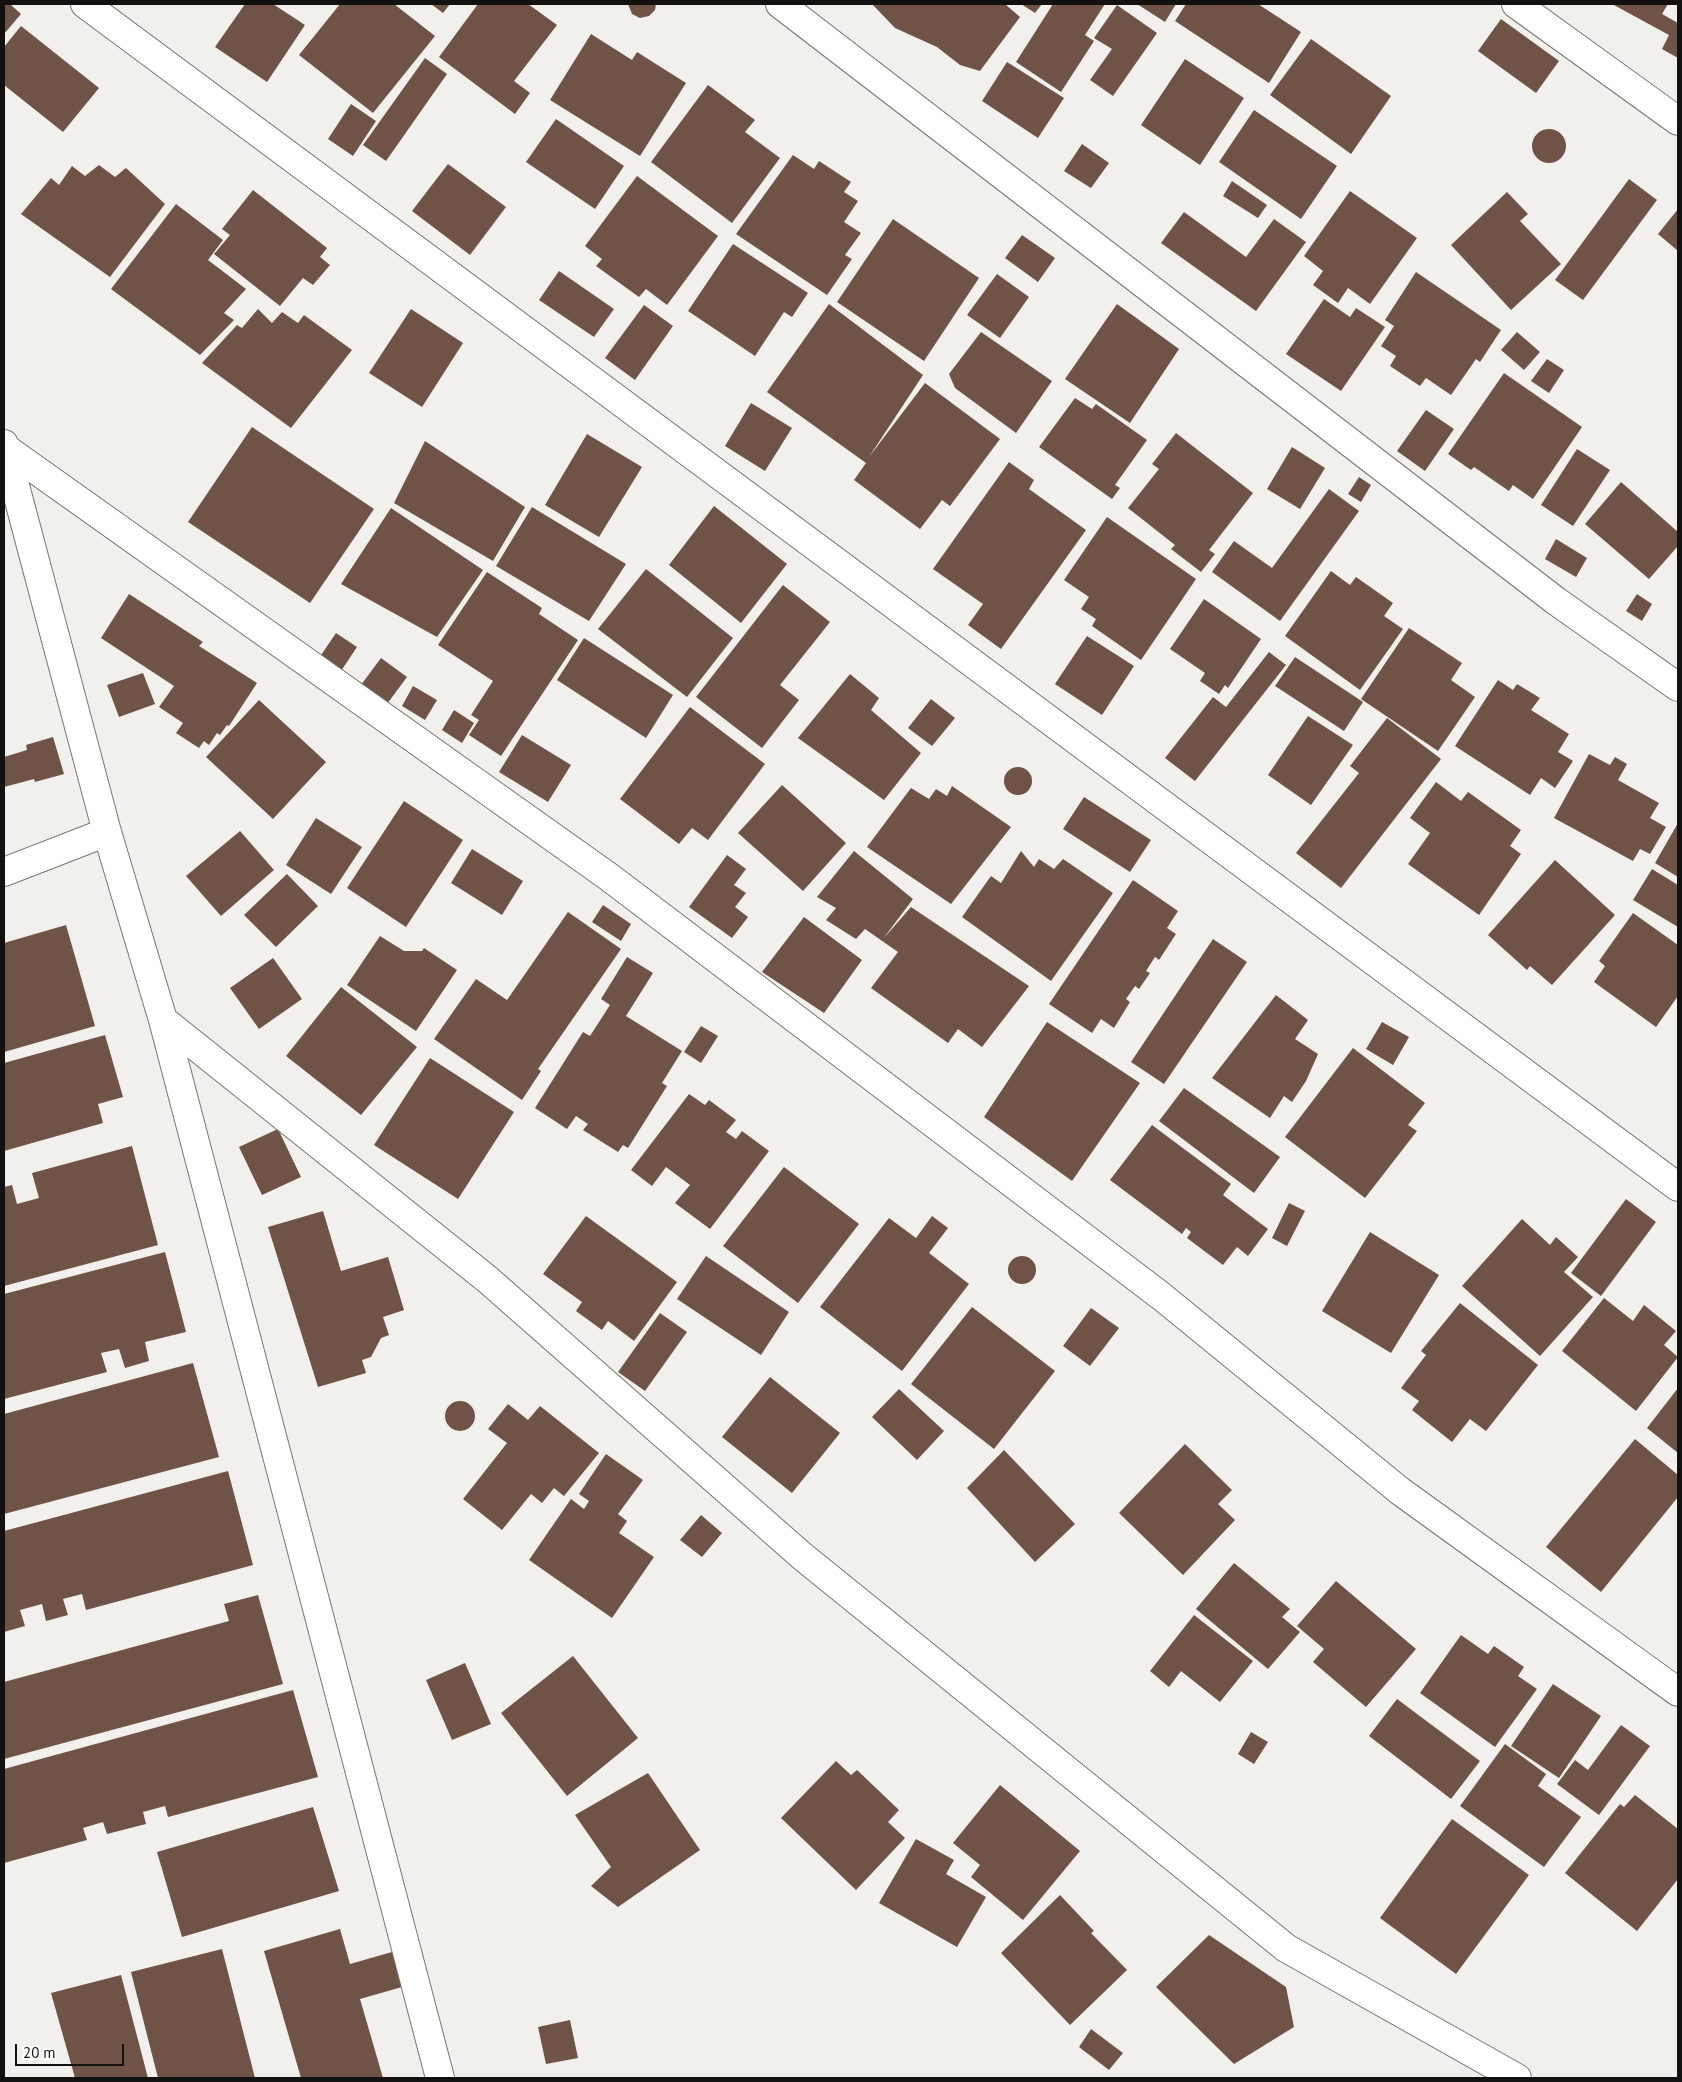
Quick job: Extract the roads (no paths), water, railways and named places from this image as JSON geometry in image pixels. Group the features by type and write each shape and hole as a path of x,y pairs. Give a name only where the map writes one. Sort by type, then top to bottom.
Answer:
{"street":[{"path":"85,4 1678,1187"},
{"path":"780,4 1556,601 1678,687"},
{"path":"1516,4 1678,121"},
{"path":"4,446 108,832 163,1020 440,2078"},
{"path":"4,446 610,877 1153,1290 1400,1490 1678,1692"},
{"path":"4,872 108,832"},
{"path":"163,1020 487,1279 802,1556 1286,1948 1517,2078"}]}
